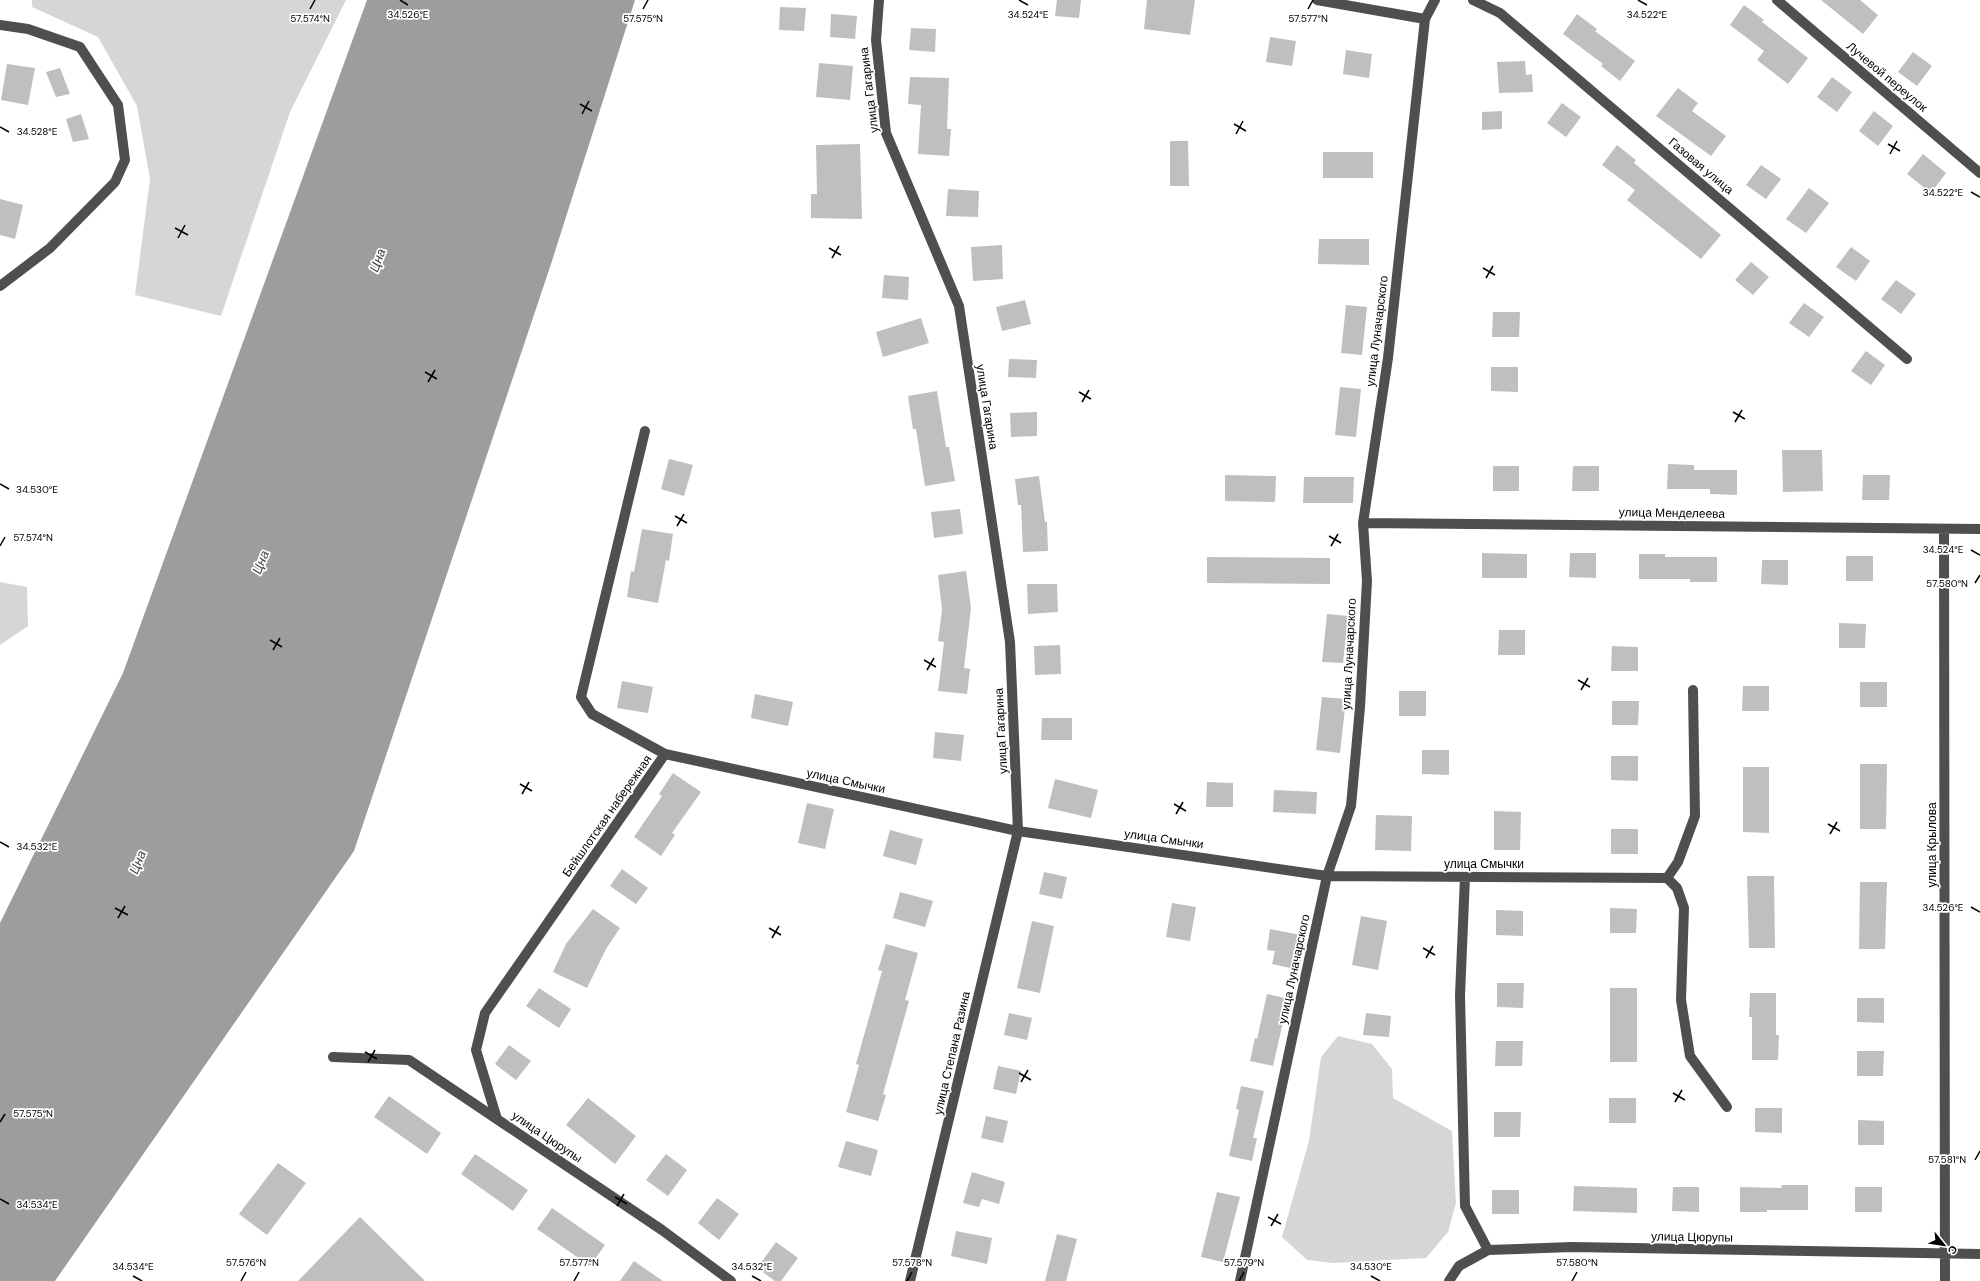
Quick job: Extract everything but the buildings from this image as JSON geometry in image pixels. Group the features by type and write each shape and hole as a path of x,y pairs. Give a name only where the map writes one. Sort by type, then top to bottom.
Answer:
{"street":[{"name":"улица Гагарина","path":"879,0 876,40 886,133 959,306 1010,642 1018,831"},
{"path":"1317,0 1426,19 1435,0"},
{"name":"Газовая улица","path":"1473,0 1500,13 1907,359"},
{"name":"Лучевой переулок","path":"1777,0 1980,173"},
{"name":"улица Луначарского","path":"1240,1281 1327,876 1351,806 1360,707 1367,581 1363,523 1388,358 1426,19"},
{"path":"0,25 28,29 80,47 118,105 125,160 115,182 56,243 0,286"},
{"name":"Бейшлотская набережная","path":"497,1119 476,1050 485,1013 665,754 592,714 581,697 645,431"},
{"name":"улица Менделеева","path":"1363,523 1980,530"},
{"name":"улица Крылова","path":"1944,530 1945,1281"},
{"path":"1693,690 1695,816 1678,862 1667,878 1677,888 1684,908 1681,1000 1690,1056 1727,1107"},
{"name":"улица Смычки","path":"665,754 1018,831 1327,876 1667,878"},
{"name":"улица Степана Разина","path":"910,1281 1018,831"},
{"path":"1465,876 1460,995 1465,1206 1488,1250"},
{"name":"улица Цюрупы","path":"334,1057 409,1060 662,1230 730,1281"},
{"name":"улица Цюрупы","path":"1449,1281 1459,1266 1488,1250 1572,1247 1946,1255 1980,1254"}],"shaded area":[{"path":"32,0 346,0 290,112 221,316 135,295 150,179 137,106 98,37 32,7"},
{"path":"0,582 27,587 28,626 0,645"},
{"path":"1338,1036 1372,1044 1392,1069 1393,1098 1452,1131 1456,1203 1448,1232 1426,1258 1333,1263 1307,1260 1282,1237 1309,1141 1321,1057"}],"water":[{"name":"Цна","path":"367,0 635,0 551,264 354,851 55,1281 0,1281 0,923 123,673"}]}
